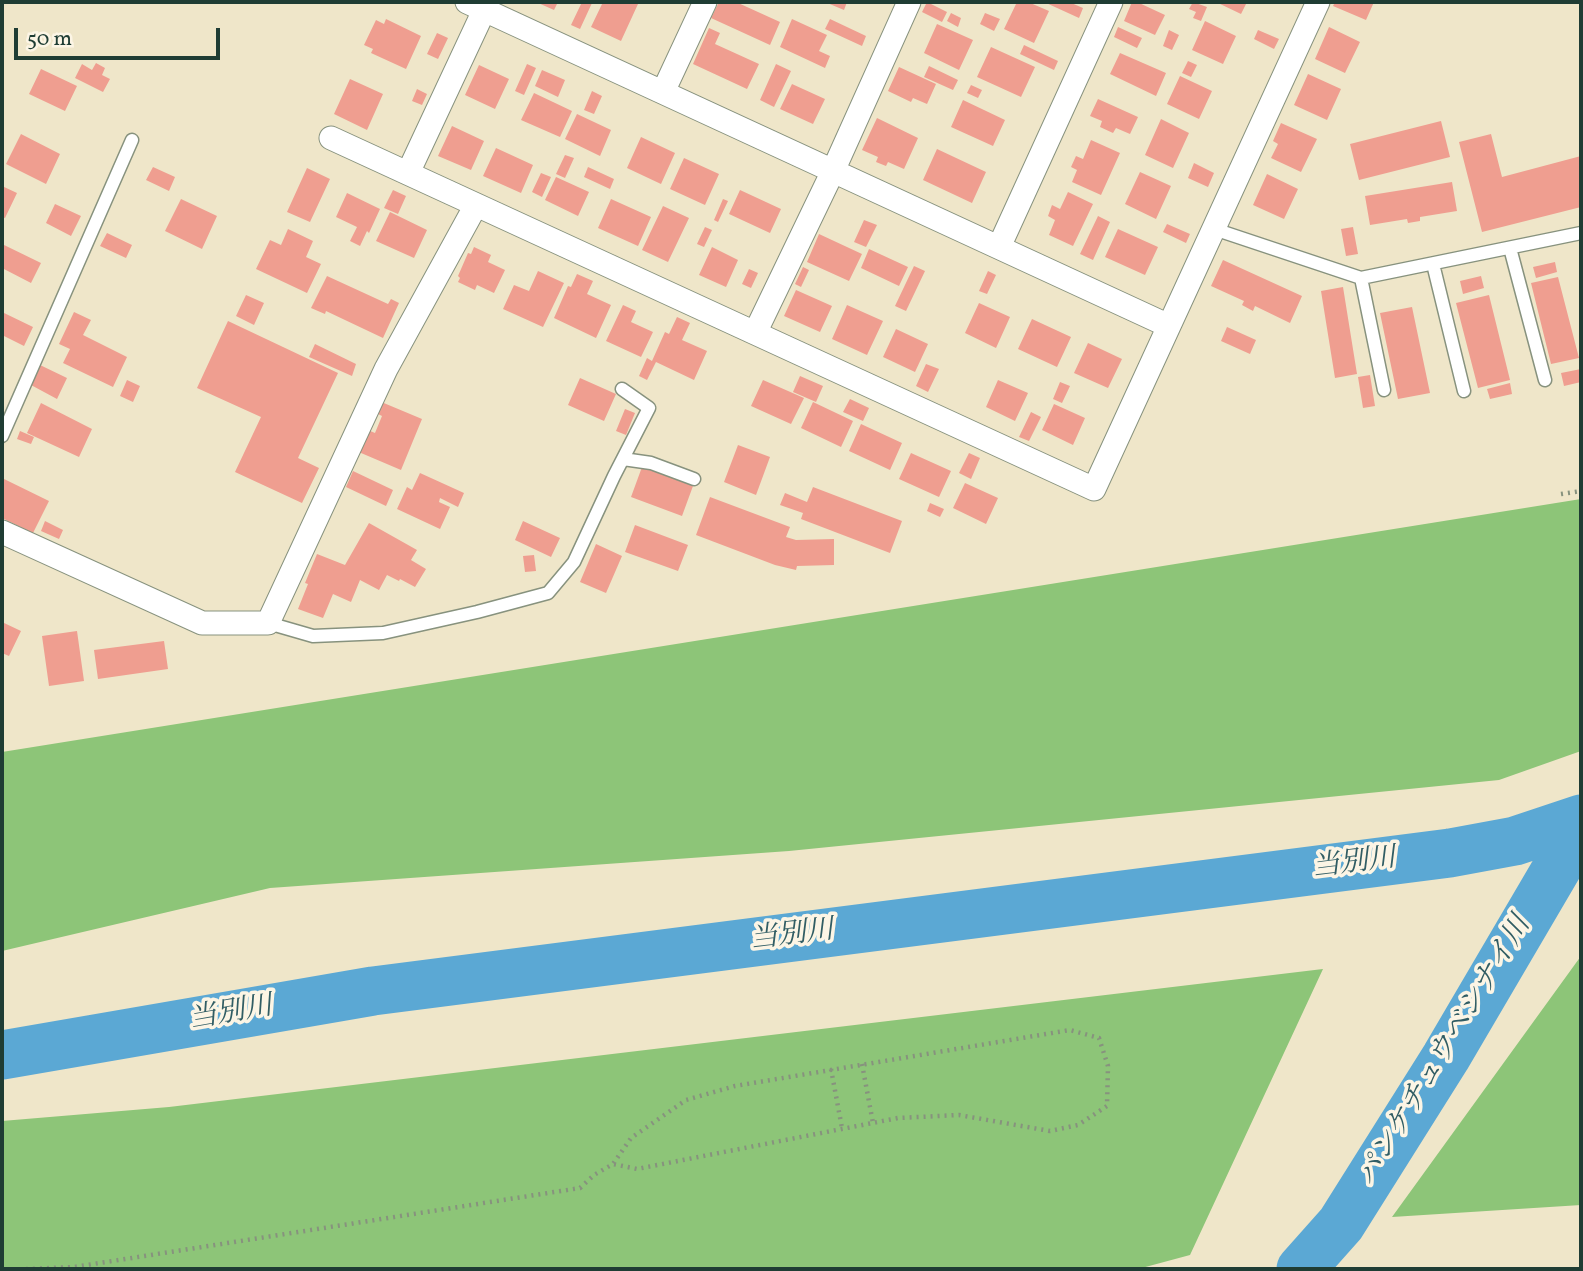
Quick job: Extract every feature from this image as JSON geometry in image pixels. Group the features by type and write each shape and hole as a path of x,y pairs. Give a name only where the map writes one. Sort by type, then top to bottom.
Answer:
{"street":[{"path":"663,92 705,2"},
{"path":"755,333 833,171 909,2"},
{"path":"999,247 1111,2"},
{"path":"331,138 1094,489 1318,2"},
{"path":"408,173 480,4 663,92 1169,326"},
{"path":"2,531 202,623 268,623 386,369 476,205"}],"lane":[{"path":"2,436 132,140"},
{"path":"1213,229 1361,278 1581,233"},
{"path":"1510,248 1545,380"},
{"path":"1433,264 1464,391"},
{"path":"1361,278 1384,390"},
{"path":"268,623 313,636 383,633 548,593 574,562 649,408 622,389"},
{"path":"623,458 652,463 694,479"}],"path":[{"path":"1561,494 1581,491"},
{"path":"26,1269 74,1267 580,1188 594,1175 613,1164 631,1138 686,1101 735,1086 1070,1030 1099,1038 1108,1066 1107,1106 1078,1125 1050,1131 959,1115 898,1118 637,1169 613,1164"},
{"path":"862,1064 873,1123"},
{"path":"831,1069 842,1128"}],"green space":[{"path":"1581,499 1581,751 1499,780 789,851 270,888 2,951 2,752"},
{"path":"1581,956 1581,1205 1392,1217"},
{"path":"1323,969 1190,1255 1138,1269 2,1269 2,1121 169,1107"}],"building":[{"path":"536,2 558,2 554,10"},
{"path":"582,2 592,3 580,29 571,25"},
{"path":"603,2 638,4 621,41 591,27"},
{"path":"719,2 736,2 780,22 770,45 711,18"},
{"path":"825,2 847,2 844,10"},
{"path":"927,2 947,12 942,22 922,12"},
{"path":"1017,2 1028,2 1049,11 1034,43 1004,29"},
{"path":"1044,2 1069,2 1083,8 1079,18"},
{"path":"1132,2 1165,15 1155,35 1124,21"},
{"path":"1193,2 1207,7 1201,21 1193,18 1196,12 1189,9"},
{"path":"1216,2 1247,2 1241,14"},
{"path":"1335,2 1374,2 1366,20 1333,6"},
{"path":"951,13 961,18 958,27 947,21"},
{"path":"985,13 1000,19 994,31 980,24"},
{"path":"386,19 421,36 406,69 371,53 373,49 364,45 376,20 384,24"},
{"path":"792,19 827,35 819,51 830,56 825,68 780,47"},
{"path":"830,19 866,36 862,46 825,29"},
{"path":"1205,21 1236,36 1223,64 1192,50"},
{"path":"937,24 973,40 959,70 924,53"},
{"path":"1118,27 1142,38 1137,48 1114,37"},
{"path":"1329,27 1360,42 1345,73 1315,59"},
{"path":"709,28 720,33 715,44 759,64 747,89 693,64"},
{"path":"1169,30 1179,35 1172,50 1163,46"},
{"path":"1258,30 1279,39 1274,49 1254,39"},
{"path":"437,33 448,38 438,59 427,54"},
{"path":"1024,45 1058,61 1054,70 1020,54"},
{"path":"991,47 1035,67 1021,97 977,77"},
{"path":"1120,53 1166,73 1156,96 1110,74"},
{"path":"1188,61 1197,65 1191,77 1182,73"},
{"path":"96,63 105,68 102,75 110,79 103,92 75,78 82,64 92,70"},
{"path":"527,64 536,68 524,95 515,91"},
{"path":"776,64 791,71 774,107 760,100"},
{"path":"479,65 509,79 495,109 465,95"},
{"path":"929,66 958,80 953,90 924,77"},
{"path":"899,67 936,84 927,104 913,98 911,102 888,91"},
{"path":"41,69 77,86 65,111 29,94"},
{"path":"542,70 565,80 558,97 535,86"},
{"path":"1308,74 1341,89 1327,120 1294,105"},
{"path":"1180,76 1212,91 1199,119 1167,104"},
{"path":"350,79 383,94 367,130 334,114"},
{"path":"792,84 825,99 813,124 780,109"},
{"path":"971,85 982,90 978,98 967,93"},
{"path":"417,89 427,94 422,105 412,101"},
{"path":"592,91 602,96 594,114 584,110"},
{"path":"534,93 572,111 560,137 521,120"},
{"path":"1098,99 1138,117 1130,134 1116,128 1113,133 1100,127 1102,121 1090,116"},
{"path":"963,100 1005,120 993,146 951,127"},
{"path":"577,114 611,130 600,156 565,139"},
{"path":"877,118 918,138 904,169 888,162 886,166 876,162 878,157 862,150"},
{"path":"1161,119 1189,133 1173,168 1145,155"},
{"path":"1441,121 1450,157 1359,180 1350,144"},
{"path":"1281,123 1317,139 1301,172 1271,158 1278,144 1273,141"},
{"path":"452,126 484,141 471,170 438,156"},
{"path":"21,134 60,154 46,184 6,164"},
{"path":"1491,134 1502,177 1581,156 1581,207 1482,232 1459,142"},
{"path":"641,137 675,153 661,184 627,168"},
{"path":"1091,140 1120,153 1101,195 1072,182 1077,170 1071,167 1076,156 1083,159"},
{"path":"496,148 533,165 521,193 483,176"},
{"path":"937,149 986,172 972,203 923,180"},
{"path":"565,155 574,158 565,178 556,174"},
{"path":"684,158 719,174 705,205 670,189"},
{"path":"1194,163 1214,173 1208,187 1188,178"},
{"path":"153,167 175,177 169,191 146,180"},
{"path":"588,167 614,179 610,189 584,177"},
{"path":"307,168 330,179 310,222 287,212"},
{"path":"1140,172 1171,186 1156,219 1125,204"},
{"path":"541,173 551,177 542,197 532,192"},
{"path":"1267,174 1298,189 1284,219 1253,205"},
{"path":"556,177 589,192 578,216 545,200"},
{"path":"1452,182 1457,211 1420,217 1420,221 1408,223 1407,219 1370,225 1365,196"},
{"path":"2,186 17,193 5,218 2,217"},
{"path":"393,190 406,196 398,214 384,208"},
{"path":"740,190 781,209 770,233 729,214"},
{"path":"1068,192 1093,204 1073,246 1049,235 1055,220 1048,216 1052,205 1060,209"},
{"path":"347,193 380,209 360,246 350,241 357,227 336,217"},
{"path":"181,199 217,216 202,249 165,231"},
{"path":"611,199 651,217 638,246 598,228"},
{"path":"723,199 728,201 718,222 714,220"},
{"path":"55,204 81,216 71,236 46,223"},
{"path":"663,206 689,218 668,262 642,250"},
{"path":"390,212 427,230 414,258 376,241"},
{"path":"1098,216 1110,222 1093,260 1080,254"},
{"path":"864,220 877,225 866,247 854,242"},
{"path":"1167,224 1190,234 1186,243 1163,232"},
{"path":"705,227 712,230 704,247 697,244"},
{"path":"1353,227 1358,254 1346,256 1341,229"},
{"path":"288,229 313,241 306,257 321,264 307,293 256,269 270,240 281,245"},
{"path":"1118,229 1158,247 1145,275 1105,257"},
{"path":"107,233 132,245 126,258 100,246"},
{"path":"819,234 862,254 849,281 807,262"},
{"path":"2,244 41,263 31,283 2,268"},
{"path":"474,247 491,255 488,262 505,270 494,293 477,285 475,290 458,282 468,253 471,254"},
{"path":"712,247 738,260 726,287 699,275"},
{"path":"869,249 908,267 899,286 861,268"},
{"path":"1223,260 1302,296 1290,323 1255,306 1253,311 1242,305 1244,301 1211,286"},
{"path":"1555,262 1557,272 1536,278 1533,267"},
{"path":"914,266 925,271 906,311 895,306"},
{"path":"803,267 809,270 801,287 795,284"},
{"path":"749,269 758,273 751,288 742,284"},
{"path":"538,271 564,283 543,327 503,309 514,285 529,291"},
{"path":"988,271 996,275 987,294 979,291"},
{"path":"577,274 593,281 587,294 611,305 596,338 554,318 568,286 571,287"},
{"path":"327,276 388,304 391,299 399,303 383,338 326,311 325,314 311,308"},
{"path":"1481,276 1484,288 1463,294 1460,281"},
{"path":"1558,277 1579,358 1551,364 1531,283"},
{"path":"1343,287 1357,374 1335,378 1321,291"},
{"path":"796,290 832,306 820,332 784,316"},
{"path":"246,295 264,303 254,325 236,316"},
{"path":"1489,295 1510,380 1478,388 1456,303"},
{"path":"979,303 1010,317 996,348 965,333"},
{"path":"623,305 636,311 631,322 653,332 641,357 606,341"},
{"path":"847,305 883,321 867,355 832,339"},
{"path":"1412,307 1430,393 1398,399 1380,313"},
{"path":"2,312 33,327 24,346 2,335"},
{"path":"74,312 91,320 83,335 127,357 113,387 63,363 70,349 59,344"},
{"path":"677,317 690,323 682,340 707,351 694,380 656,362 647,380 639,376 647,358 652,361 665,332 669,334"},
{"path":"1032,319 1071,337 1057,367 1018,349"},
{"path":"228,321 338,373 298,458 319,468 302,503 235,472 261,417 197,388"},
{"path":"1227,327 1256,340 1250,354 1221,341"},
{"path":"896,329 928,344 915,372 883,357"},
{"path":"1088,343 1122,359 1108,388 1074,373"},
{"path":"315,344 356,364 352,376 309,357"},
{"path":"926,364 939,369 928,392 916,386"},
{"path":"40,365 67,378 57,399 31,385"},
{"path":"1581,369 1581,382 1564,386 1561,373"},
{"path":"1370,375 1375,406 1363,408 1358,377"},
{"path":"800,376 823,386 816,402 793,392"},
{"path":"580,378 616,394 604,421 568,405"},
{"path":"127,380 140,386 133,402 120,396"},
{"path":"763,380 804,398 791,424 751,406"},
{"path":"998,380 1028,393 1015,421 986,407"},
{"path":"1060,382 1070,386 1062,403 1053,399"},
{"path":"1510,383 1512,394 1490,399 1487,389"},
{"path":"850,399 869,408 863,421 843,412"},
{"path":"379,401 422,419 401,470 354,450 363,428 375,433 382,416 374,412"},
{"path":"813,402 853,421 841,447 801,428"},
{"path":"41,403 92,429 79,457 27,433"},
{"path":"1054,404 1085,418 1073,445 1042,430"},
{"path":"625,409 635,413 626,435 616,431"},
{"path":"1031,412 1041,417 1029,441 1019,437"},
{"path":"861,424 902,443 890,470 849,451"},
{"path":"20,431 34,437 31,444 17,439"},
{"path":"738,445 770,457 756,495 724,482"},
{"path":"911,453 951,471 939,497 899,479"},
{"path":"969,453 980,458 971,479 959,473"},
{"path":"642,467 693,486 682,516 631,497"},
{"path":"353,471 393,490 386,506 346,487"},
{"path":"420,473 464,493 458,507 440,498 439,502 450,507 440,529 397,509 407,487 412,490"},
{"path":"2,478 49,501 33,533 2,518"},
{"path":"965,483 998,498 986,524 953,508"},
{"path":"813,487 902,521 890,553 801,519 803,513 780,505 785,493 807,502"},
{"path":"710,497 790,527 786,537 796,540 834,539 834,565 797,566 796,570 775,565 696,535"},
{"path":"930,503 944,509 940,517 927,511"},
{"path":"45,521 63,530 59,539 41,531"},
{"path":"523,521 560,538 551,557 515,540"},
{"path":"369,523 417,550 411,560 426,569 415,587 387,575 379,590 360,580 351,602 333,594 323,618 298,609 317,554 345,565"},
{"path":"635,525 688,545 678,571 625,552"},
{"path":"596,544 622,556 606,593 580,582"},
{"path":"534,555 536,571 525,572 523,556"},
{"path":"2,622 21,631 9,656 2,653"},
{"path":"77,631 84,681 49,686 42,636"},
{"path":"164,641 168,669 98,679 94,650"}],"waterway":[{"name":"当別川","path":"2,1055 373,991 1450,853 1515,841 1581,819"},
{"name":"パンケチュウベシナイ川","path":"1301,1269 1341,1224 1446,1057 1581,827"}]}
